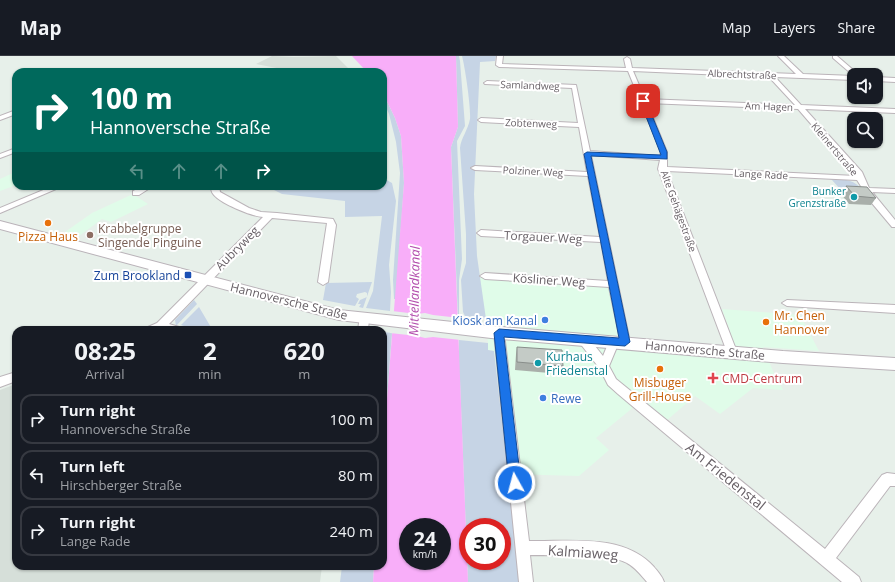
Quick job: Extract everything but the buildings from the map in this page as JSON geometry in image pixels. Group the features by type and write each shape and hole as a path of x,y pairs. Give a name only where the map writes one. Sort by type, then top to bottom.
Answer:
{"main road":[{"name":"Hannoversche Straße","path":"0,225 369,323 895,364"}],"street":[{"name":"Albrechtstraße","path":"500,56 499,65 847,78"},
{"path":"781,56 801,76"},
{"path":"835,58 847,68"},
{"path":"628,59 627,63 630,70"},
{"name":"Alte Gehägestraße","path":"630,70 664,152 662,169 732,352"},
{"name":"Kleinertstraße","path":"771,75 859,174 876,204 895,225"},
{"path":"883,79 895,80"},
{"name":"Samlandweg","path":"486,83 574,86 581,125"},
{"name":"Am Hagen","path":"643,101 895,111"},
{"path":"0,118 12,114"},
{"name":"Zobtenweg","path":"481,120 581,125"},
{"path":"581,125 613,284 620,342 604,366"},
{"path":"0,156 12,152"},
{"path":"587,154 664,158"},
{"name":"Polziner Weg","path":"475,168 591,174"},
{"name":"Lange Rade","path":"662,169 860,178"},
{"path":"0,211 50,190"},
{"path":"136,192 140,190"},
{"path":"215,190 218,194 253,214 330,221 332,225 323,282"},
{"path":"867,190 895,192"},
{"name":"Aubryweg","path":"205,280 269,216"},
{"name":"Torgauer Weg","path":"481,233 604,240"},
{"name":"Kösliner Weg","path":"485,276 613,284"},
{"path":"159,326 205,280"},
{"path":"787,303 895,309"},
{"path":"499,333 526,582"},
{"name":"Am Friedenstal","path":"583,339 604,366 612,382 622,391 854,582"},
{"path":"0,382 12,378"},
{"path":"826,559 887,480 894,479"},
{"name":"Kalmiaweg","path":"522,548 612,550 630,556 644,567 657,582"}],"shaded area":[{"path":"272,56 336,56 348,68 276,68 256,64"},
{"path":"456,56 459,56 460,61 465,126 457,141 462,259 459,280 458,317 451,147 458,127"},
{"path":"462,56 496,56 495,61 480,62 474,194 477,256 486,319 465,316 463,312 461,280 466,263 466,234 460,148 469,123 470,114 468,88"},
{"path":"387,101 401,136 404,183 396,299 394,299 393,280 400,173 396,142 387,109"},
{"path":"12,173 12,186 0,191 0,179"},
{"path":"827,178 853,182 861,188 860,190 840,189 832,180"},
{"path":"387,180 392,183 396,201 389,265 391,292 390,311 366,308 373,291 382,216 345,217 345,201 282,194 274,190 387,190"},
{"path":"133,194 148,204 111,222 102,219 79,236 65,232 92,213"},
{"path":"480,277 610,286 623,347 739,357 722,309 800,315 819,351 763,347 783,390 753,388 720,414 695,396 666,421 641,401 596,438 609,450 579,476 509,474 494,351 488,350"},
{"path":"372,282 367,296 367,293 365,292 357,294 356,297 359,299 355,306 323,300 326,283"},
{"path":"367,297 363,308 359,307 361,304 358,304 360,300"},
{"path":"194,300 197,304 176,326 175,320"},
{"path":"199,307 210,326 184,326 181,325"},
{"path":"387,332 392,333 387,398"},
{"path":"459,340 488,343 488,350 494,351 520,582 468,582 468,570 511,570 511,518 465,518"},
{"path":"12,386 12,570 322,570 320,582 0,582 0,390"},
{"path":"342,570 374,570 373,582 340,582"}],"water":[{"name":"Mittellandkanal","path":"352,56 456,56 458,127 451,147 465,518 459,518 459,570 468,570 468,582 373,582 374,570 387,570 387,399 404,183 401,136 387,101 387,68 363,68"}],"pier":[{"path":"392,311 417,314 425,313 460,318 461,340 433,337 425,338 390,333"}],"place":[{"name":"Bunker Grenzstraße","path":"854,197"},
{"name":"Pizza Haus","path":"48,223"},
{"name":"Krabbelgruppe Singende Pinguine","path":"90,235"},
{"name":"Zum Brookland","path":"188,275"},
{"name":"Kiosk am Kanal","path":"545,320"},
{"name":"Mr. Chen Hannover","path":"766,322"},
{"name":"Kurhaus Friedenstal","path":"538,363"},
{"name":"Misbuger Grill-House","path":"660,369"},
{"name":"CMD-Centrum","path":"713,378"},
{"name":"Rewe","path":"543,398"}],"route":[{"path":"515,483 499,333 625,342 587,154 664,158 664,152 643,101"}]}
